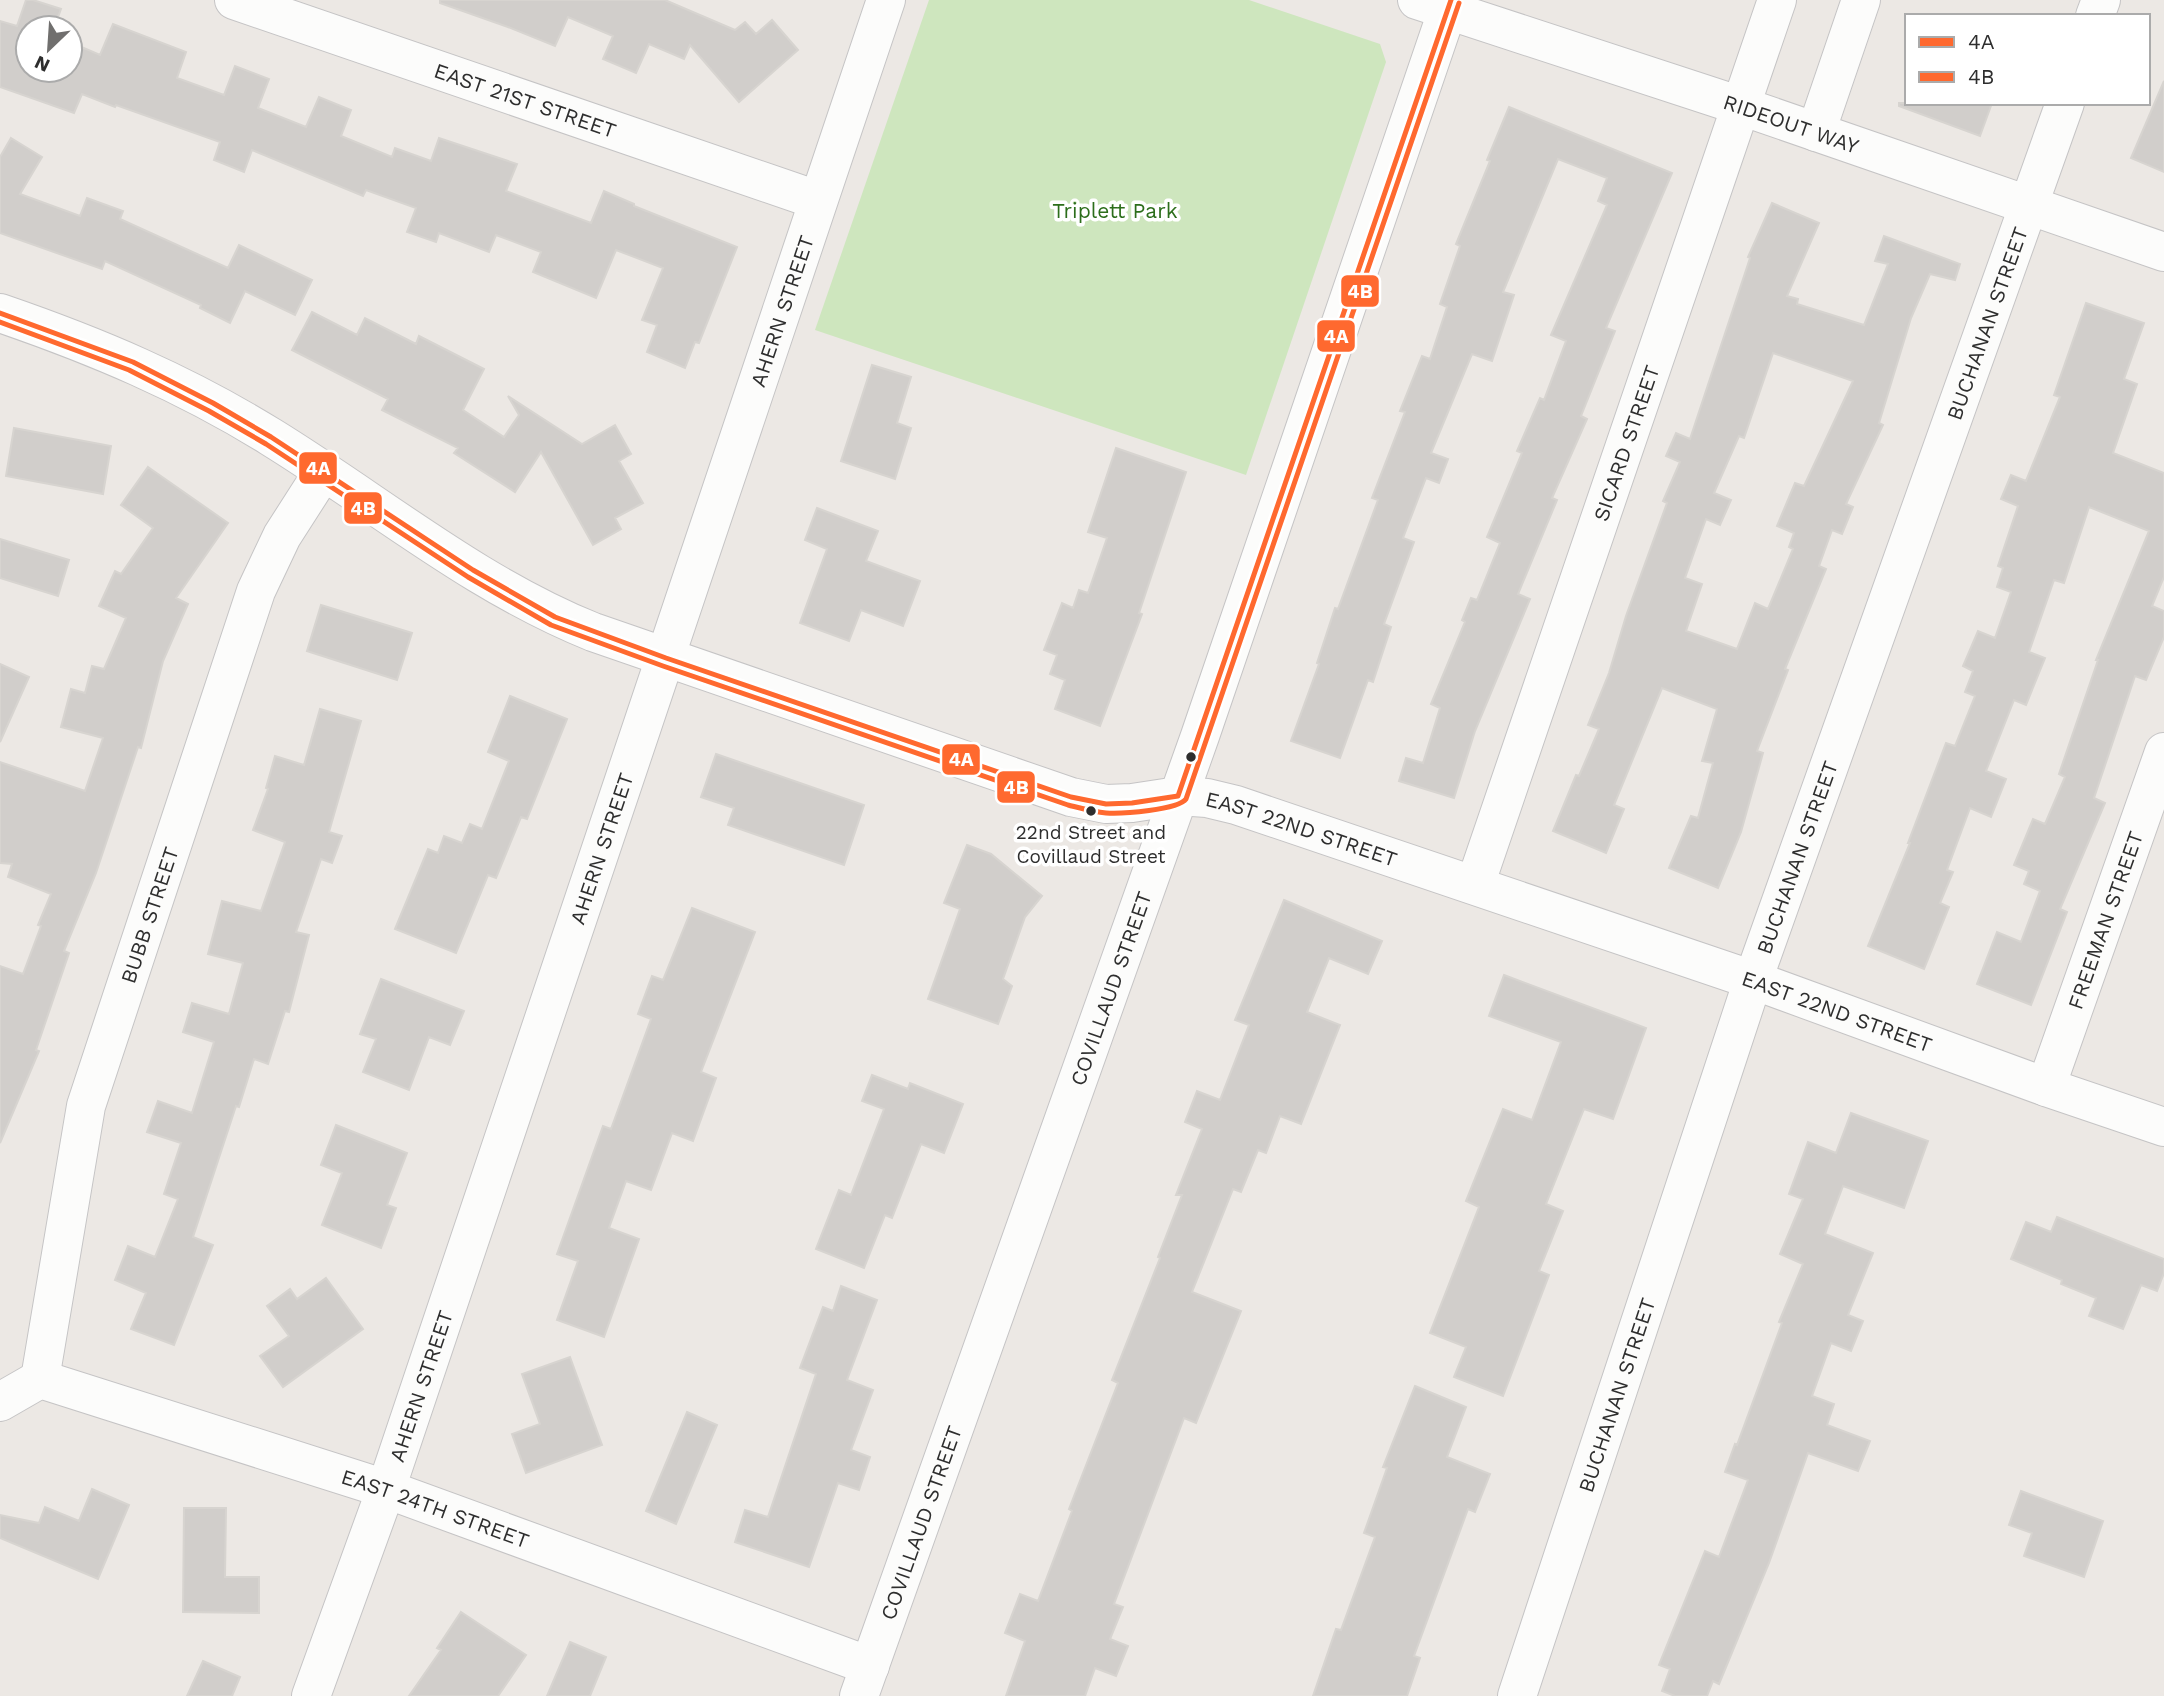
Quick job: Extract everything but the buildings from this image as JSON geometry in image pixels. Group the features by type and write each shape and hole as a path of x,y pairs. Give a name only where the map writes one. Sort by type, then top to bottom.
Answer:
{"street":[{"name":"EAST 21ST STREET","path":"234,0 817,200"},
{"name":"AHERN STREET","path":"311,1696 386,1489 886,0"},
{"name":"SICARD STREET","path":"1475,885 1777,0"},
{"path":"1816,132 1861,0"},
{"name":"RIDEOUT WAY","path":"1438,3 2164,252"},
{"name":"COVILLAUD STREET","path":"864,1681 1178,796 1438,3"},
{"name":"BUCHANAN STREET","path":"1517,1696 1753,981 2064,105"},
{"name":"EAST 22ND STREET","path":"0,313 133,362 213,403 271,437 472,570 555,617 666,658 1071,797 1106,804 1178,796 1207,798 1236,805 1753,981 2046,1087 2164,1126"},
{"name":"BUBB STREET","path":"40,1379 86,1106 256,591 282,536 323,471"},
{"name":"FREEMAN STREET","path":"2046,1087 2164,752"},
{"path":"0,1402 40,1379"},
{"name":"EAST 24TH STREET","path":"40,1379 386,1489 864,1681"}],"green space":[{"name":"Triplett Park","path":"929,0 1249,0 1380,44 1386,62 1246,475 815,330"}],"transit line":[{"name":"4A","path":"0,313 133,362 213,403 271,437 473,570 555,617 666,658 1071,797 1106,804 1178,796 1451,0"},
{"name":"4B","path":"0,322 129,370 209,411 266,444 468,577 551,625 1068,805 1106,813 1161,809 1186,799 1459,3"}],"place":[{"name":"22nd Street and Covillaud Street","path":"1091,811"}]}
